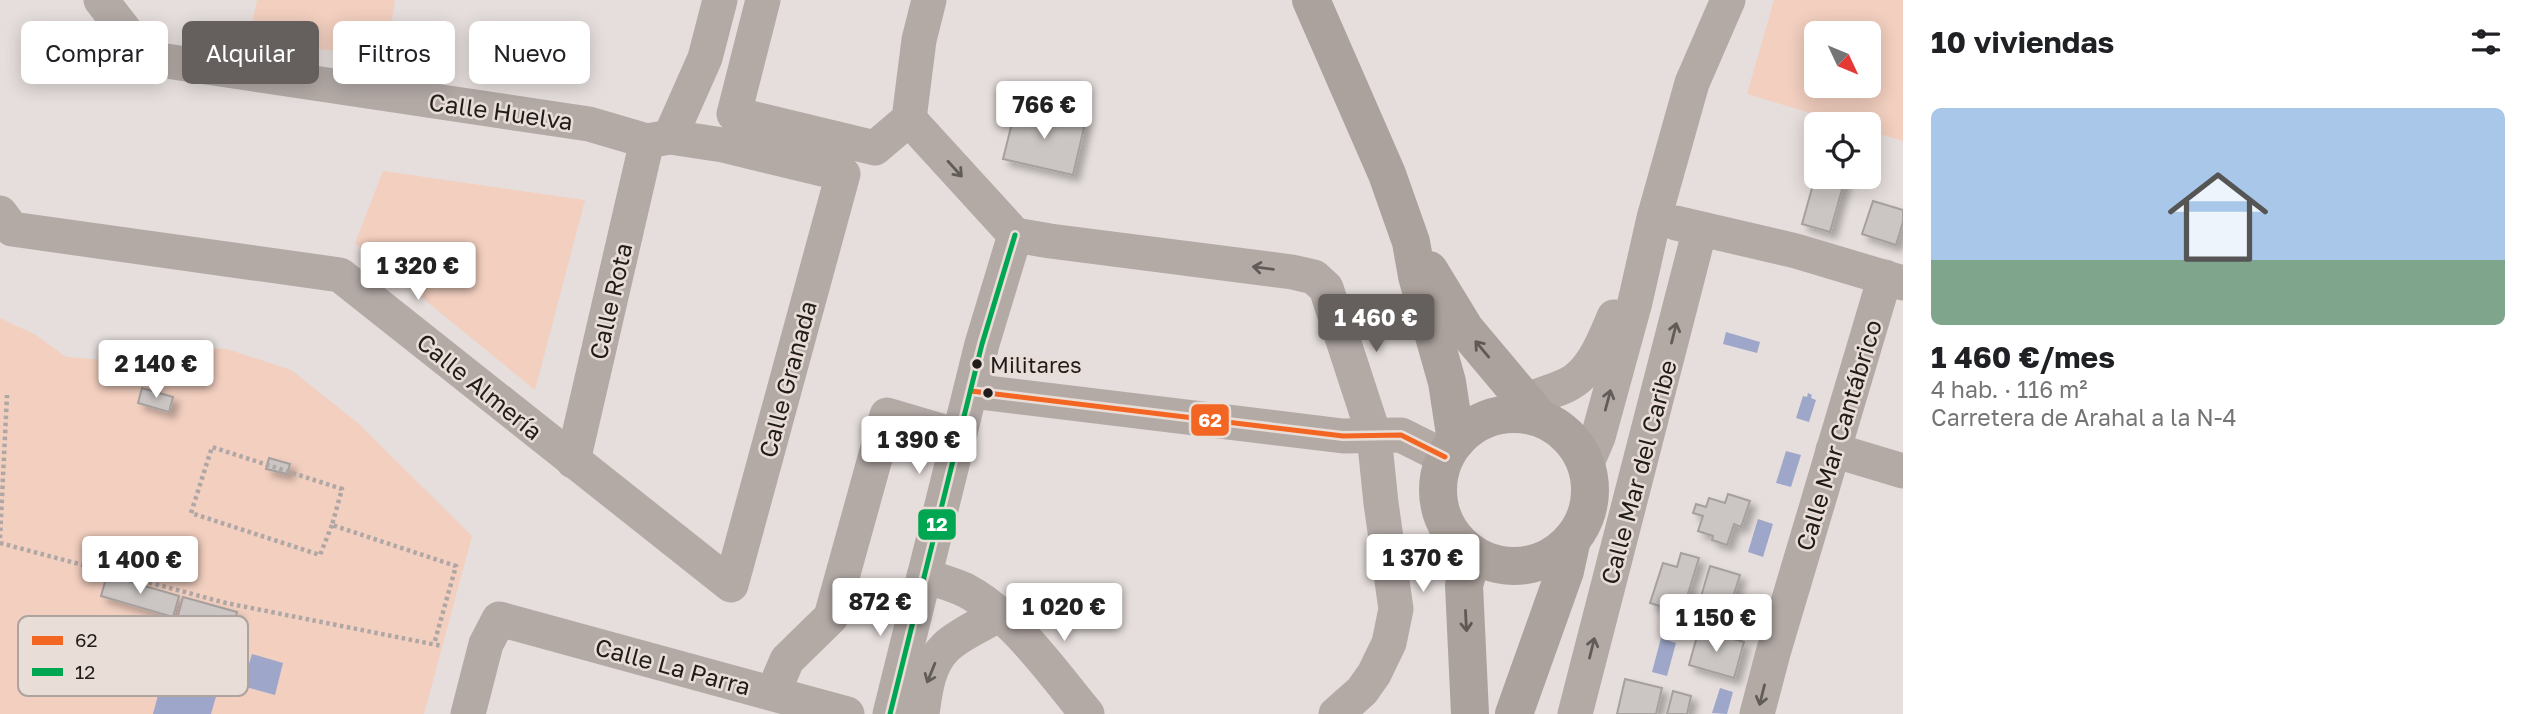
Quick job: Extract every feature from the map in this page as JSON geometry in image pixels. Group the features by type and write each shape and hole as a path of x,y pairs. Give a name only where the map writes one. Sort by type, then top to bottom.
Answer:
{"main road":[{"path":"1311,0 1387,174 1411,242 1417,276 1447,382 1450,449 1438,484 1441,512 1453,536 1473,554 1493,563 1515,566 1556,554 1572,539 1583,523 1589,504 1590,484 1586,465 1578,448 1566,434 1526,411 1465,329 1411,242"},
{"path":"1450,449 1484,419 1526,411"},
{"path":"1514,714 1565,571 1572,539"},
{"path":"1470,714 1464,585 1473,554"}],"street":[{"name":"Calle Huelva","path":"101,0 146,58 589,124 658,139 723,145 843,174"},
{"name":"Calle Rota","path":"572,461 658,139 705,58 720,0"},
{"path":"763,0 734,114 875,148 909,119 919,40 929,0"},
{"path":"1586,465 1598,437 1692,83 1728,0"},
{"path":"909,119 1015,235 1292,272 1314,277 1326,288 1374,435 1396,609 1394,627 1374,674 1362,691 1336,714"},
{"name":"Calle Granada","path":"731,584 843,174"},
{"name":"Calle Almería","path":"0,213 12,229 340,275 731,584"},
{"path":"1653,226 1700,229 1796,251 1894,280"},
{"path":"1526,411 1539,394 1568,384 1584,373 1602,346 1653,226"},
{"name":"Calle Mar del Caribe","path":"1575,714 1700,229"},
{"path":"890,714 982,344 1015,235"},
{"name":"Calle Mar Cantábrico","path":"1757,714 1833,450 1894,280"},
{"path":"971,391 1343,436 1401,435 1450,449"},
{"path":"773,693 787,660 831,617 887,415 958,436"},
{"path":"1833,450 1903,471"},
{"path":"924,576 964,590 998,615 1017,632 1087,714"},
{"path":"922,714 932,668 946,647 998,615"},
{"name":"Calle La Parra","path":"468,714 486,644 499,619 847,714"}],"path":[{"path":"7,395 0,541 226,603 442,646"},
{"path":"212,447 341,489 332,525 320,555 191,513 212,447"},
{"path":"332,525 456,566 433,644"}],"shaded area":[{"path":"257,0 395,0 392,21 333,21 333,50 319,49 319,21 253,21"},
{"path":"1774,0 1903,0 1903,141 1881,135 1881,112 1807,112 1747,94"},
{"path":"383,171 585,200 535,390 355,243"},
{"path":"0,318 36,335 66,357 131,362 160,352 192,347 227,349 291,370 358,423 472,536 424,714 0,714"}],"water":[{"path":"1726,332 1760,342 1757,353 1723,344"},
{"path":"1808,393 1816,400 1809,422 1796,418 1803,396 1807,397"},
{"path":"1786,451 1801,455 1791,487 1776,483"},
{"path":"1758,519 1773,524 1763,557 1748,552"},
{"path":"1661,638 1676,643 1667,676 1652,672"},
{"path":"252,654 283,663 275,695 248,688 248,667"},
{"path":"1720,688 1733,692 1727,714 1712,713"},
{"path":"158,696 216,696 211,714 153,714"}],"building":[{"path":"1016,107 1085,123 1073,175 1003,159"},
{"path":"1812,189 1842,189 1830,232 1802,224"},
{"path":"1873,201 1903,210 1903,222 1896,245 1862,234"},
{"path":"142,388 173,397 169,412 138,403"},
{"path":"269,458 290,464 287,474 266,469"},
{"path":"1728,494 1750,501 1741,527 1734,524 1727,545 1698,531 1703,516 1693,513 1696,504 1706,507 1709,498 1725,503"},
{"path":"1681,553 1699,558 1682,613 1650,603 1663,563 1677,567"},
{"path":"1710,566 1740,575 1726,619 1697,610"},
{"path":"107,575 179,596 173,616 170,616 101,596"},
{"path":"183,597 237,612 236,616 178,616"},
{"path":"1699,629 1744,642 1734,678 1689,665"},
{"path":"1625,679 1662,688 1656,714 1617,714"},
{"path":"1673,691 1691,696 1687,714 1667,714"}],"transit line":[{"name":"12","path":"890,714 982,344 1015,235"},
{"name":"62","path":"971,391 1343,436 1401,435 1445,457"}],"place":[{"name":"Militares","path":"977,364"}]}
